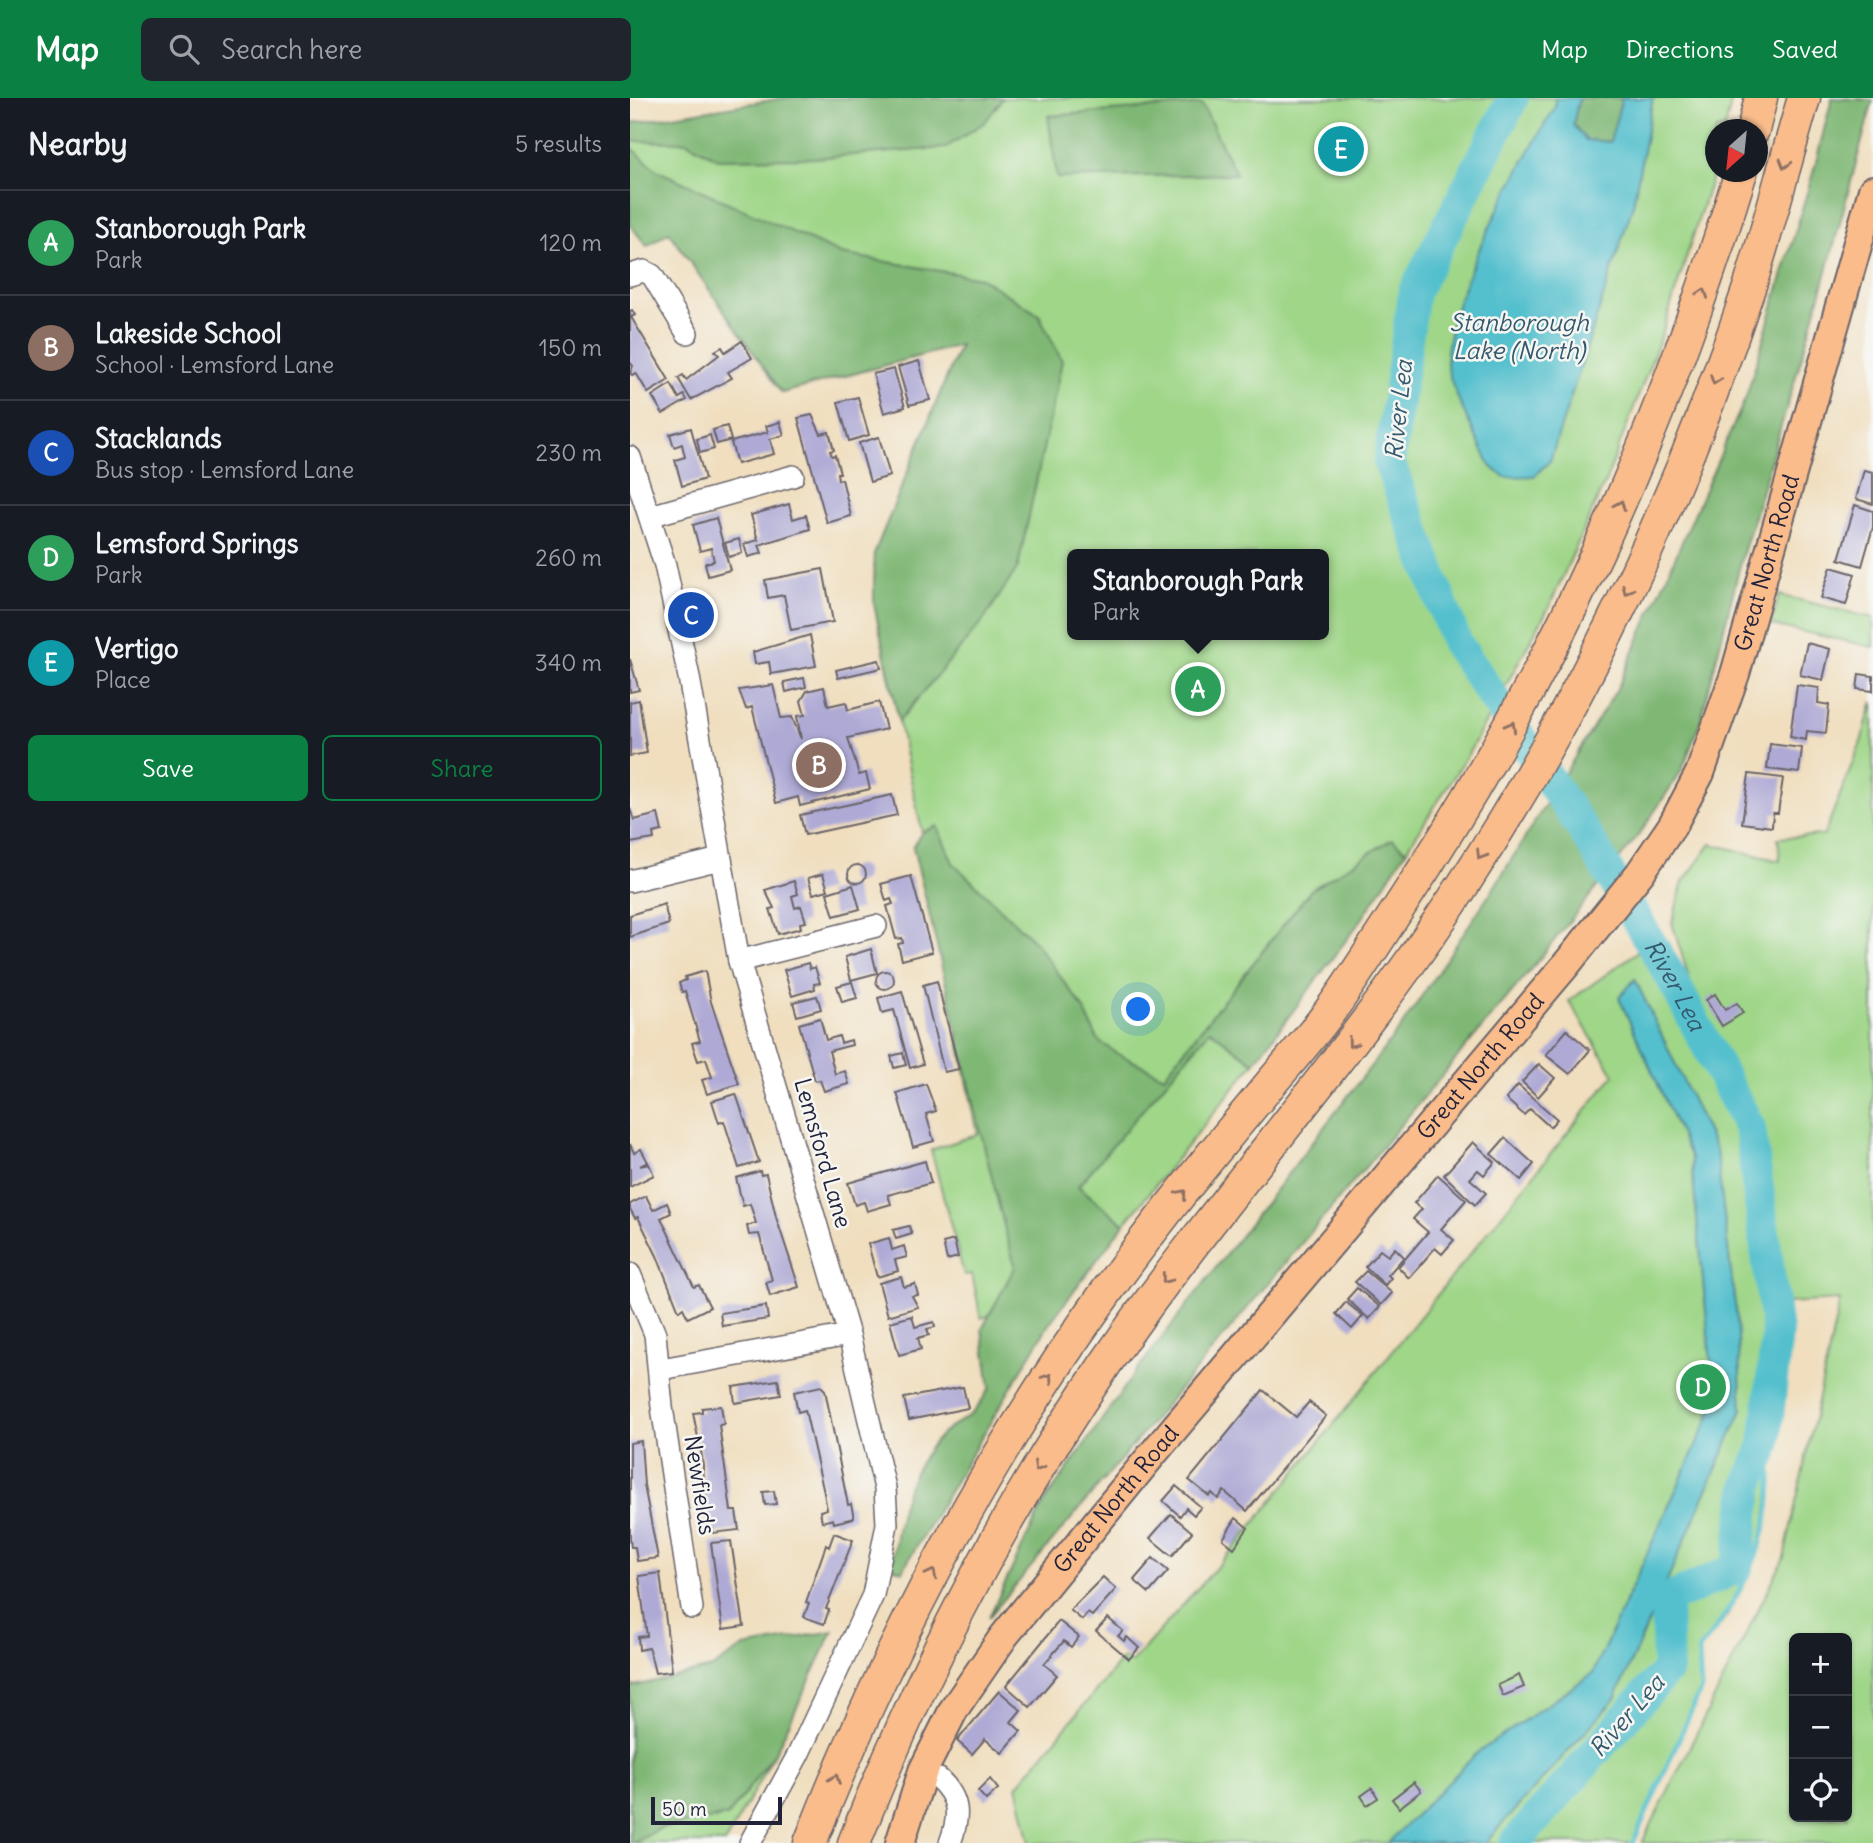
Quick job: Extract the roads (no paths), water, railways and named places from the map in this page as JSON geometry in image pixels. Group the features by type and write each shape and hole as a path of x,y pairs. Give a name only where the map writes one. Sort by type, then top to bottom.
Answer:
{"highway":[{"path":"1756,119 1761,98"},
{"path":"854,1843 893,1747 937,1653 1016,1504 1053,1442 1157,1292 1395,986 1463,885 1572,701 1645,551 1704,411 1751,282 1804,98"},
{"path":"810,1843 842,1760 901,1633 979,1487 1018,1424 1108,1289 1330,1011 1483,775 1538,677 1614,521 1654,427 1709,276 1738,182"}],"main road":[{"name":"Great North Road","path":"900,1843 929,1759 954,1709 1004,1636 1151,1456 1640,873 1682,807 1717,730 1873,190"}],"street":[{"path":"630,275 644,271 652,275 687,334"},
{"name":"Lemsford Lane","path":"630,457 665,565 689,677 738,961 849,1335 885,1488 887,1524 873,1595 840,1670 750,1843"},
{"path":"650,516 793,476"},
{"path":"630,881 720,859"},
{"path":"738,961 876,926"},
{"name":"Newfields","path":"630,1274 649,1313 661,1370 662,1407 692,1608"},
{"path":"661,1370 849,1335"},
{"path":"939,1779 953,1792 957,1806 950,1843"}],"water":[{"name":"Stanborough Lake (North)","path":"1555,98 1579,98 1573,125 1586,140 1610,142 1622,98 1653,98 1633,205 1550,461 1534,476 1505,477 1490,466 1453,385 1447,363 1450,335 1471,268 1505,196 1555,107"},
{"path":"1635,979 1716,1150 1737,1320 1742,1410 1615,1699 1485,1843 1388,1843 1477,1753 1593,1673 1715,1404 1691,1158 1619,998"}],"waterway":[{"name":"River Lea","path":"1513,98 1414,292 1389,462 1457,644 1584,831 1671,977 1750,1128 1777,1332 1765,1445 1748,1486 1737,1568 1666,1600 1668,1669 1515,1843"},
{"path":"1633,1843 1701,1689 1699,1650 1738,1593 1758,1551 1765,1529 1771,1483 1765,1445"}],"place":[{"name":"Vertigo","path":"1341,149"},
{"name":"Stacklands","path":"691,615"},
{"name":"Stanborough Park","path":"1198,689"},
{"name":"Lakeside School","path":"819,765"},
{"name":"Lemsford Springs","path":"1703,1387"}]}
